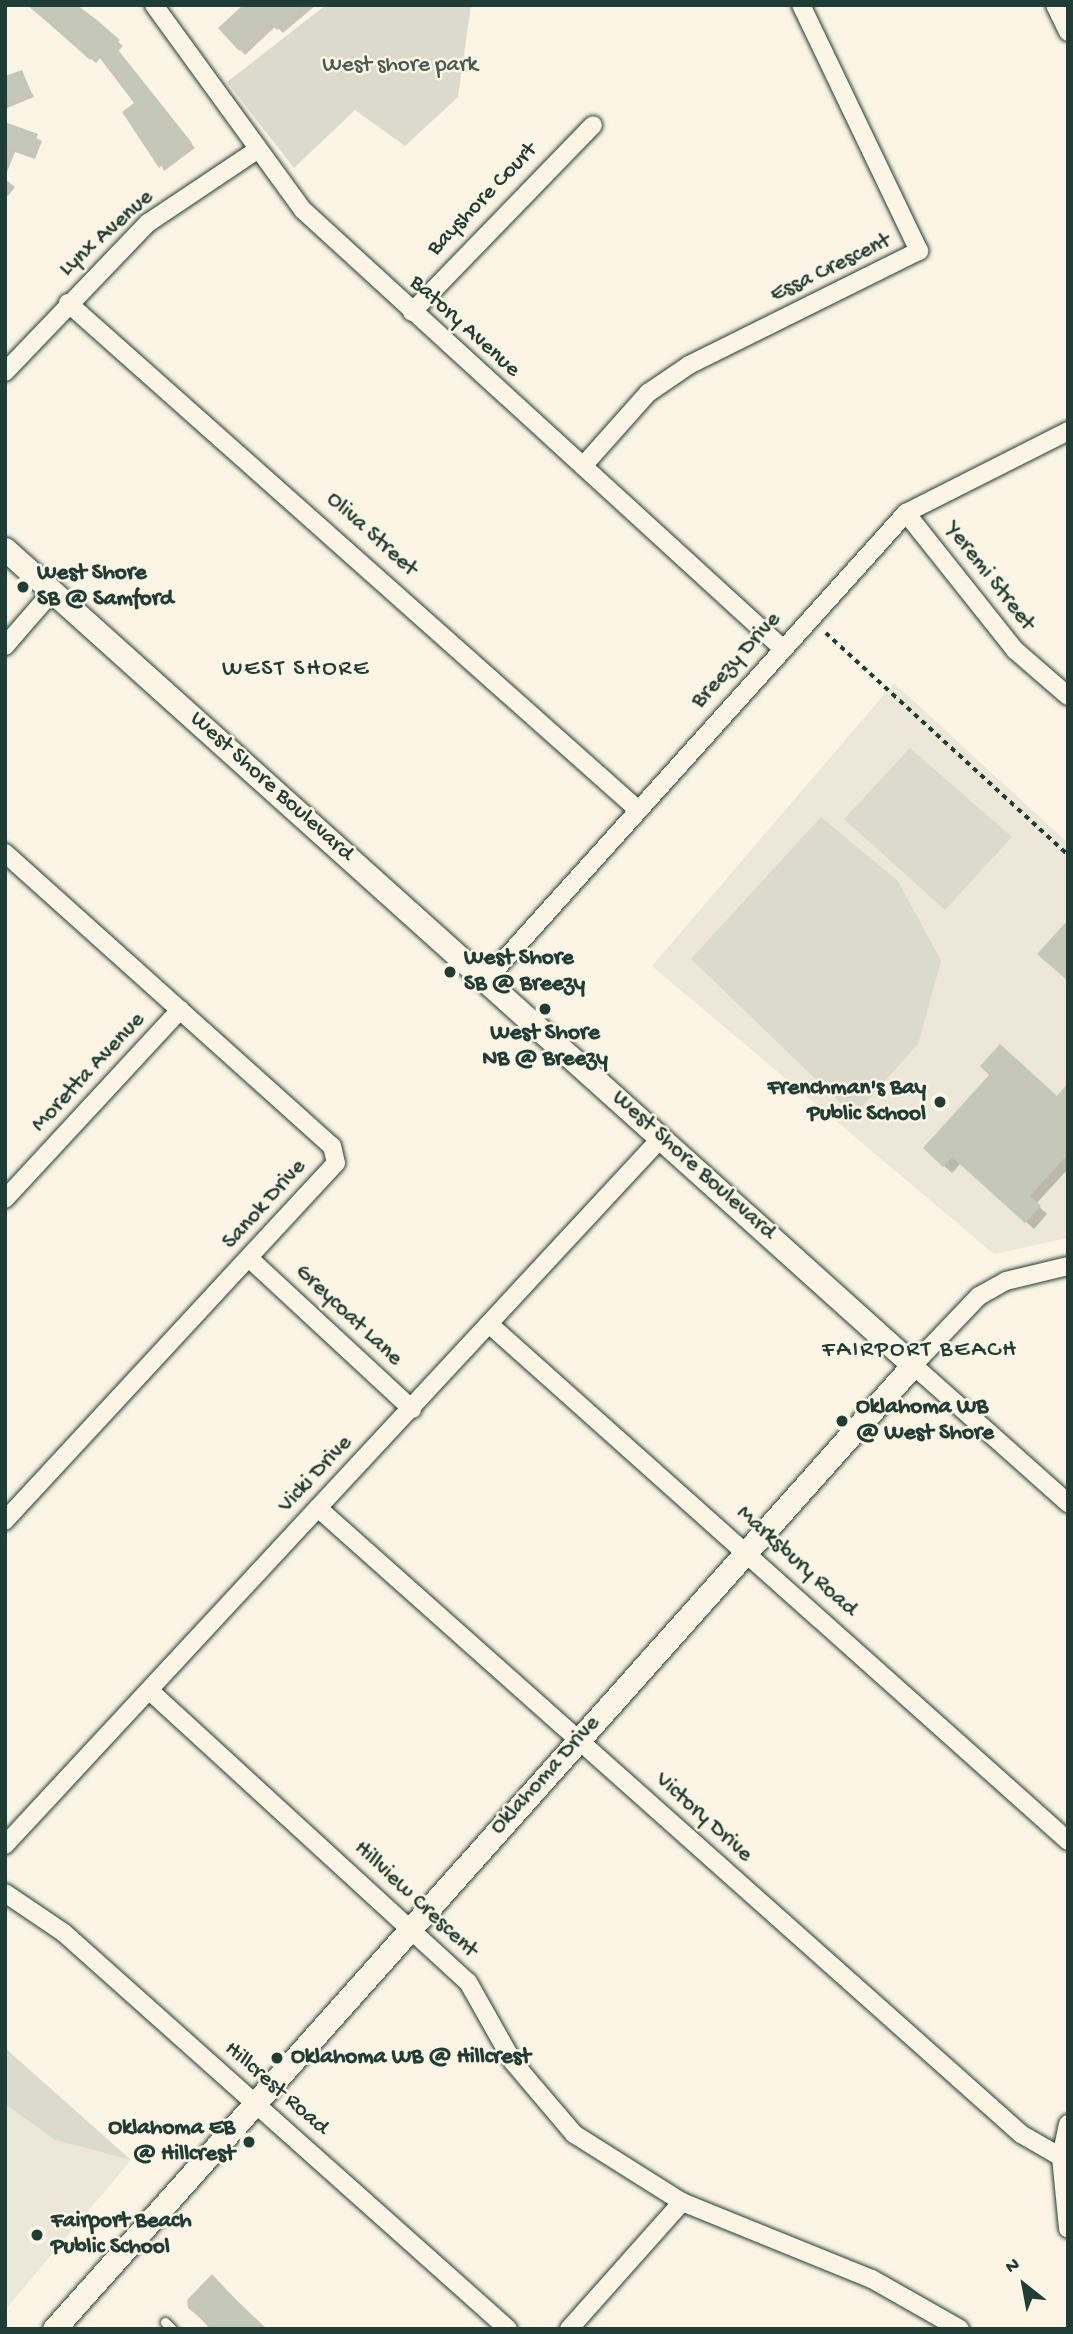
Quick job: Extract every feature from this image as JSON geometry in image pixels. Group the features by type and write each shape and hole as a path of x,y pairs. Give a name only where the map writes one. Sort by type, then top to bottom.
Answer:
{"street":[{"name":"Batory Avenue","path":"154,5 303,210 782,648"},
{"name":"Essa Crescent","path":"583,466 648,393 689,365 919,251 801,5"},
{"path":"1055,5 1068,32"},
{"name":"Bayshore Court","path":"412,312 593,125"},
{"name":"Lynx Avenue","path":"5,372 68,303 148,223 257,150"},
{"name":"Oliva Street","path":"68,303 636,808"},
{"name":"Breezy Drive","path":"486,980 636,808 906,513 1068,431"},
{"name":"Yeremi Street","path":"906,513 1015,650 1068,696"},
{"name":"West Shore Boulevard","path":"5,549 1068,1503"},
{"path":"5,646 52,592"},
{"name":"Sanok Drive","path":"5,1521 336,1163 332,1146 180,1010 9,865"},
{"name":"Moretta Avenue","path":"5,1199 180,1010"},
{"name":"Vicki Drive","path":"5,1845 661,1138"},
{"name":"Greycoat Lane","path":"250,1259 412,1409"},
{"name":"Oklahoma Drive","path":"54,2329 254,2101 750,1552 913,1365 979,1296 1006,1281 1068,1266"},
{"name":"Marksbury Road","path":"489,1324 750,1552 1065,1834"},
{"name":"Victory Drive","path":"317,1508 1021,2134 1061,2157"},
{"name":"Hillview Crescent","path":"150,1691 468,1982 513,2062 574,2134 682,2202 872,2279 960,2329"},
{"name":"Hillcrest Road","path":"5,1893 64,1933 508,2329"},
{"path":"1068,2124 1061,2157 1068,2229"},
{"path":"569,2329 682,2202"}],"path":[{"path":"826,633 1068,855"}],"shaded area":[{"name":"Frenchman's Bay Public School","path":"894,683 1068,843 1068,1238 994,1254 652,966"},
{"name":"Fairport Beach Public School","path":"5,2104 55,2140 131,2160 5,2310"}],"green space":[{"name":"West shore park","path":"326,5 471,5 458,97 405,146 355,110 294,168 227,82"},
{"path":"910,748 1012,837 945,910 844,819"},
{"path":"821,817 898,881 941,961 918,1044 854,1116 691,959"},
{"path":"5,2048 131,2160 55,2140 5,2104"}],"building":[{"path":"28,5 77,5 97,20 120,40 115,46 192,143 159,168 122,112 134,103 96,53 90,60"},
{"path":"243,5 304,5 277,30 270,22 239,51 218,28"},
{"path":"22,70 31,92 5,103 5,76"},
{"path":"5,122 38,134 30,155 5,146"},
{"path":"1068,920 1068,981 1037,954"},
{"path":"1000,1044 1057,1096 1068,1083 1068,1154 1030,1196 1041,1206 1025,1223 952,1157 943,1167 923,1148 989,1075 980,1066"},
{"path":"212,2274 267,2329 214,2329 188,2308 187,2300"}],"place":[{"name":"West Shore SB @ Samford","path":"23,587"},
{"name":"West Shore SB @ Breezy","path":"450,972"},
{"name":"West Shore NB @ Breezy","path":"545,1009"},
{"name":"Frenchman's Bay Public School","path":"940,1102"},
{"name":"Oklahoma WB @ West Shore","path":"842,1421"},
{"name":"Oklahoma WB @ Hillcrest","path":"277,2058"},
{"name":"Oklahoma EB @ Hillcrest","path":"249,2142"},
{"name":"Fairport Beach Public School","path":"37,2235"}],"district":[{"name":"WEST SHORE","path":"296,670"},
{"name":"FAIRPORT BEACH","path":"920,1351"}]}
